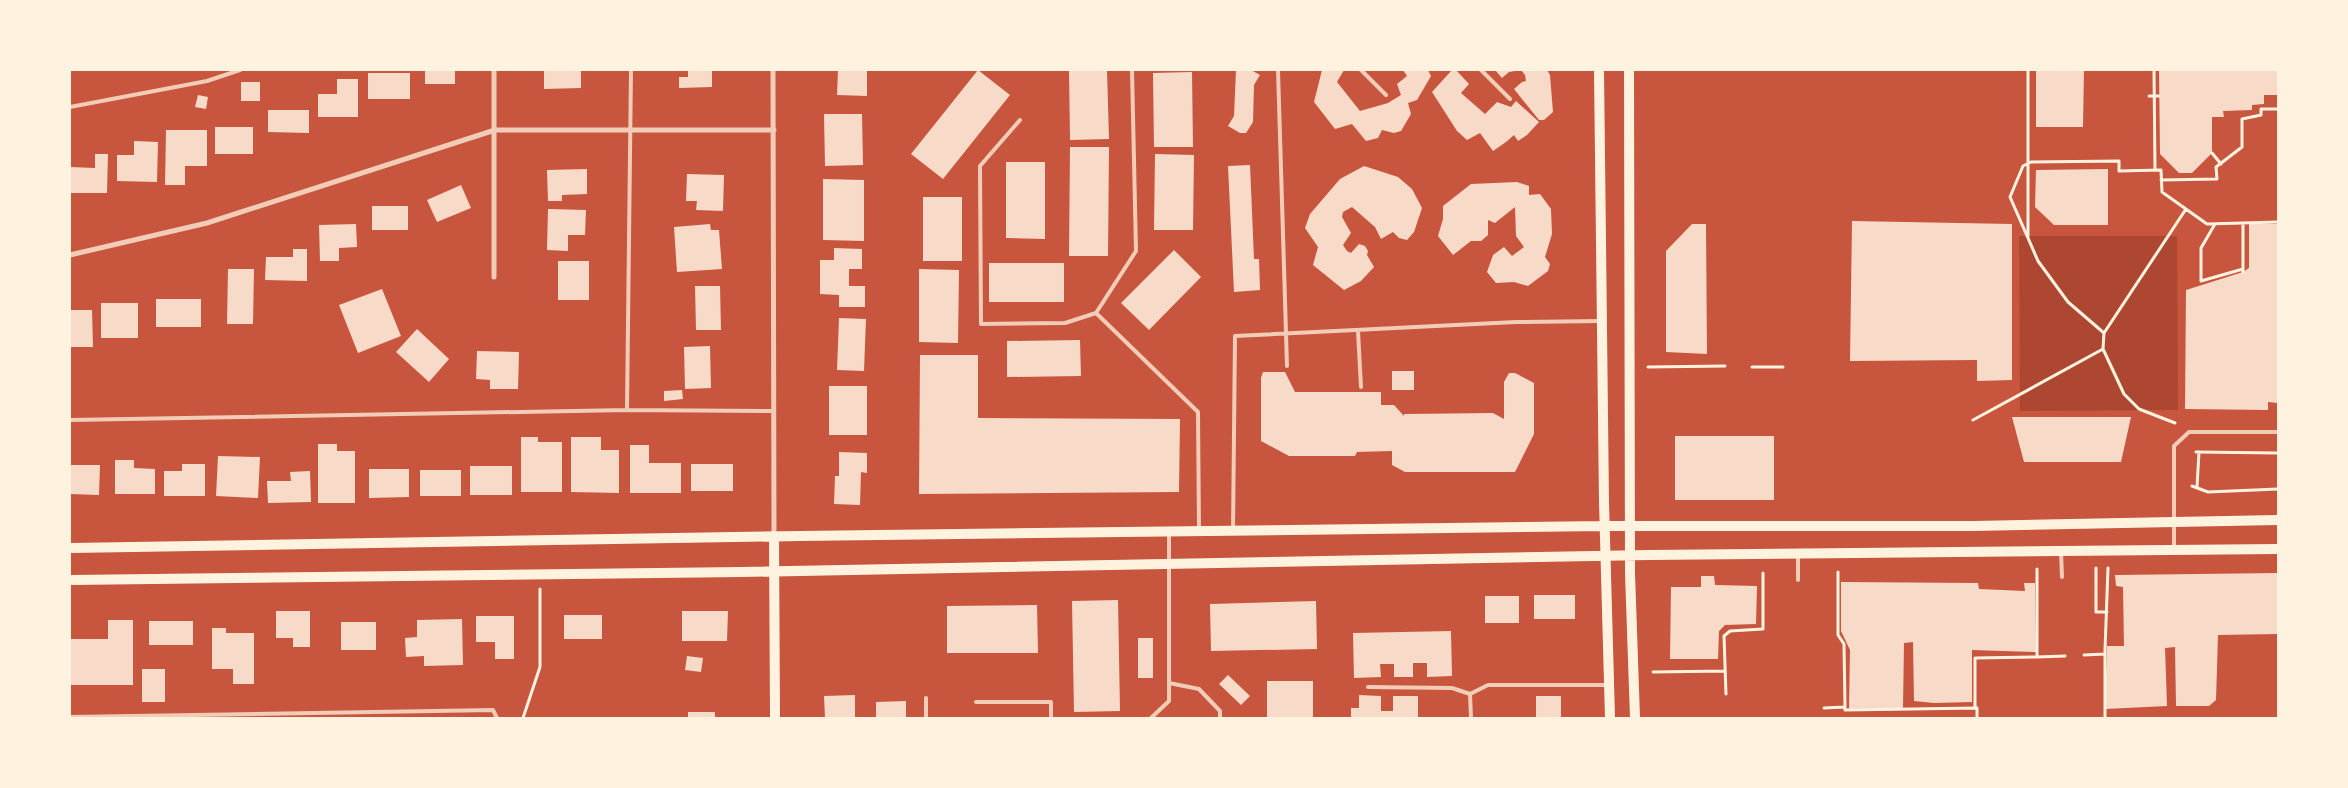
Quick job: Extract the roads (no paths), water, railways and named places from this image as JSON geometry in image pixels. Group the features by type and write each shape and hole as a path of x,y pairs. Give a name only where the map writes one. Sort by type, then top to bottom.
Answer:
{"main road":[{"path":"1599,70 1604,526 1610,718"},
{"path":"1629,70 1630,556 1635,718"},
{"path":"70,548 1604,526 1964,526 2278,520"},
{"path":"774,537 775,718"},
{"path":"70,580 774,571 1605,556 2278,549"}],"street":[{"path":"494,70 494,277"},
{"path":"773,70 774,537"},
{"path":"70,255 207,223 495,130 774,130"}],"lane":[{"path":"70,107 207,81 240,70"},
{"path":"627,410 632,131 631,70"},
{"path":"1020,120 980,166 981,324 1065,323 1096,314 1136,252 1132,70"},
{"path":"1278,70 1284,332 1287,366"},
{"path":"1361,70 1386,95"},
{"path":"1481,70 1510,99"},
{"path":"1096,314 1198,412 1199,532"},
{"path":"1233,532 1235,336 1284,332 1358,331 1516,322 1603,321"},
{"path":"1358,331 1361,387"},
{"path":"70,420 627,410 774,411"},
{"path":"2174,549 2174,446 2189,432 2278,432"},
{"path":"1151,718 1169,701 1169,533"},
{"path":"2061,550 2062,577"},
{"path":"1798,554 1798,580"},
{"path":"1169,683 1199,688 1220,711 1220,718"},
{"path":"1368,687 1452,688 1470,694 1488,685 1609,686"},
{"path":"1470,694 1471,718"},
{"path":"926,698 926,718"},
{"path":"976,702 1051,702 1051,718"},
{"path":"70,717 493,710 497,718"}]}
